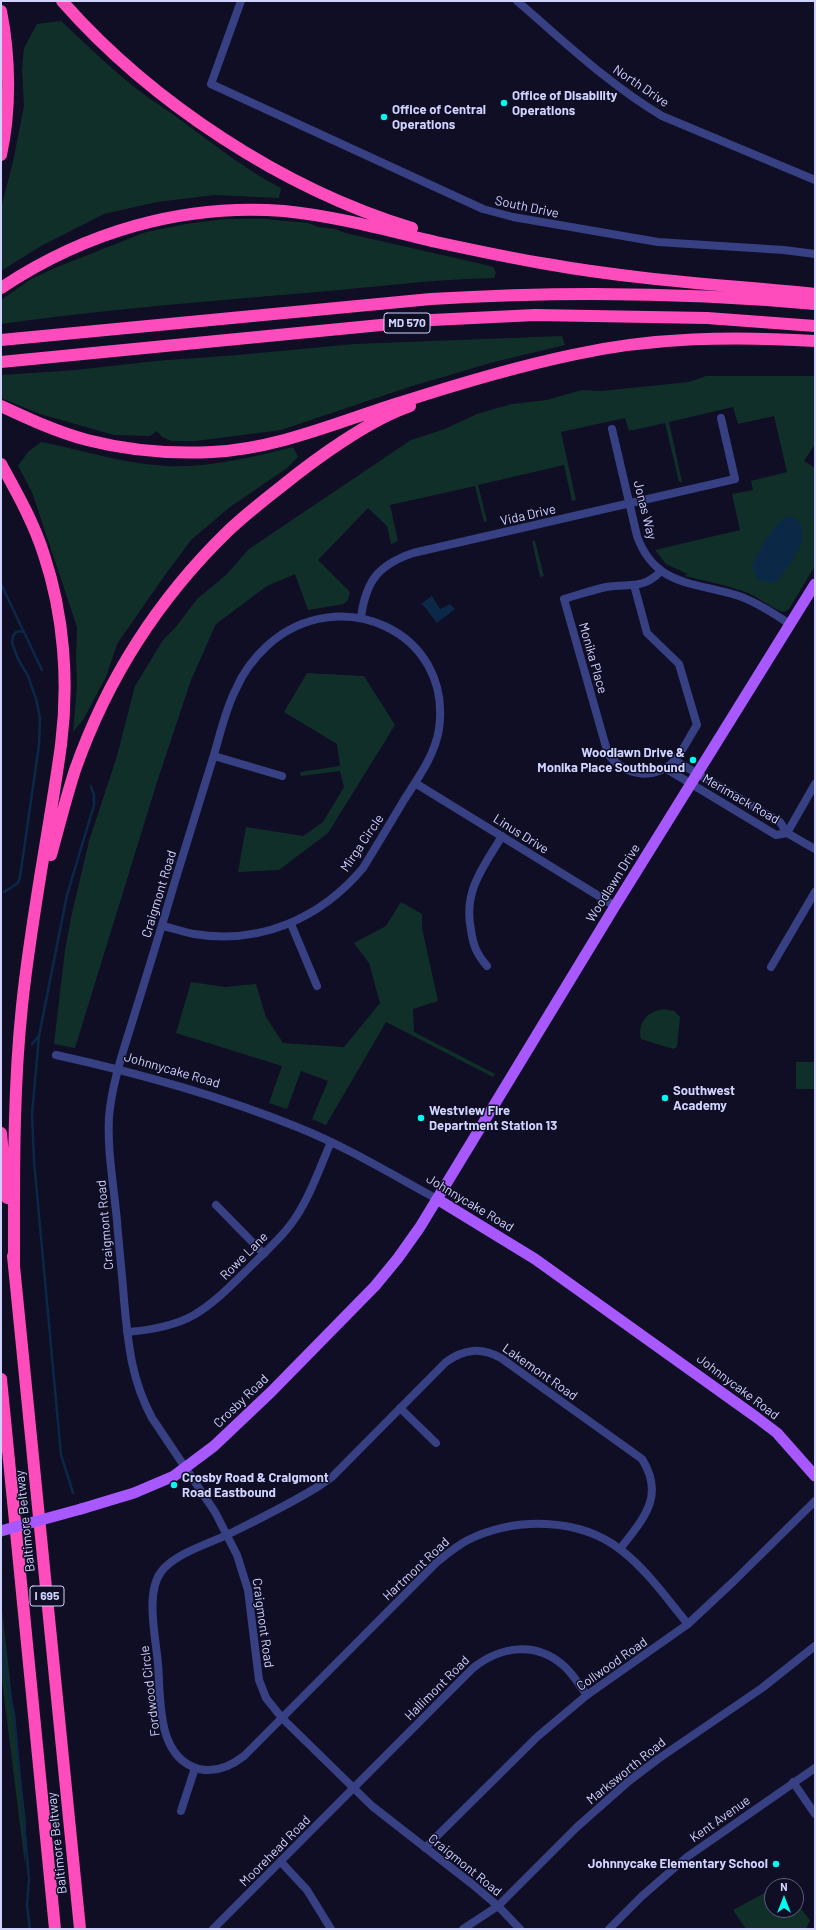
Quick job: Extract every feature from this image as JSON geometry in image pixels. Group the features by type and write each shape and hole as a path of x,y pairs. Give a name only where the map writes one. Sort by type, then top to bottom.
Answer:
{"highway":[{"path":"62,1 104,44 165,96 220,135 271,167 314,189 401,225 511,257"},
{"path":"1,11 6,43 8,73 5,133 1,155"},
{"path":"1,288 45,261 96,237 153,221 207,212 233,210 284,211 337,219 554,266 647,278 815,294"},
{"name":"MD 570","path":"1,340 423,300 493,295 586,292 760,299 815,304"},
{"name":"MD 570","path":"1,362 432,320 535,315 707,318 815,326"},
{"path":"1,406 56,430 88,440 147,449 213,452 259,446 294,438 402,402 526,366 620,346 680,340 768,338 815,341"},
{"path":"35,911 75,771 116,676 153,618 202,557 230,529 302,469 369,426 405,408 526,366"},
{"path":"1,464 16,490 44,554 54,591 62,644 64,718 22,1006 17,1065 14,1263"},
{"name":"Baltimore Beltway","path":"1,1133 80,1929"},
{"name":"Baltimore Beltway","path":"1,1379 55,1929"}],"main road":[{"name":"Woodlawn Drive","path":"437,1199 615,906 815,584"},
{"name":"Crosby Road","path":"1,1531 141,1490 174,1476 214,1446 244,1419 375,1286 398,1258 437,1199"},
{"name":"Johnnycake Road","path":"437,1199 536,1259 724,1393 777,1433 815,1476"}],"street":[{"name":"South Drive","path":"241,1 211,84 496,214 658,242 784,250 815,254"},
{"name":"North Drive","path":"516,1 595,68 642,104 662,116 815,180"},
{"name":"Vida Drive","path":"361,617 363,602 371,581 383,568 399,558 413,553 630,504 735,478 721,418"},
{"name":"Jonas Way","path":"612,429 642,548 653,564 675,580 740,596 790,624"},
{"name":"Monika Place","path":"661,571 649,582 634,585 606,587 564,599 608,754 620,766 636,773 648,774 670,764"},
{"path":"634,585 647,633 679,664 697,725 670,764"},
{"name":"Craigmont Road","path":"440,719 440,704 434,678 422,655 413,644 400,634 387,626 361,617 332,616 316,618 300,623 268,644 255,658 236,687 118,1069 110,1103 109,1138 127,1332 132,1370 143,1402 228,1534 244,1572 248,1590 259,1680 266,1698 282,1718 353,1789 391,1822 498,1906 520,1929"},
{"name":"Mirga Circle","path":"162,926 194,934 231,936 271,931 291,924 321,907 351,882 363,868 435,746 440,719"},
{"path":"214,756 282,776"},
{"name":"Merimack Road","path":"670,764 697,774 780,822 786,833 815,849"},
{"name":"Merimack Road","path":"670,764 691,784 776,835 786,833"},
{"name":"Linus Drive","path":"415,782 615,906"},
{"path":"786,833 815,784"},
{"path":"487,966 476,950 472,940 468,915 469,902 476,879 502,836"},
{"path":"770,967 815,892"},
{"path":"291,924 317,986"},
{"name":"Johnnycake Road","path":"56,1055 118,1069 211,1095 298,1127 331,1142 437,1199"},
{"name":"Rowe Lane","path":"127,1332 166,1327 194,1316 217,1300 284,1233 298,1214 331,1142"},
{"path":"216,1205 264,1254"},
{"name":"Lakemont Road","path":"228,1534 320,1486 332,1477 446,1362 455,1356 474,1350 492,1353 501,1358 642,1459 648,1468 652,1488 650,1505 647,1514 620,1549"},
{"path":"400,1408 436,1443"},
{"name":"Collwood Road","path":"425,1848 521,1753 587,1695 688,1624 815,1501"},
{"name":"Hartmont Road","path":"282,1718 436,1563 466,1541 498,1529 540,1524 573,1528 604,1540 620,1549 651,1579 688,1624"},
{"name":"Fordwood Circle","path":"228,1534 176,1559 166,1565 159,1574 153,1594 164,1730 168,1742 180,1759 195,1768 214,1770 234,1764 282,1718"},
{"name":"Marksworth Road","path":"463,1929 498,1906 577,1827 629,1781 658,1759 762,1688 815,1646"},
{"name":"Hallimont Road","path":"353,1789 473,1668 493,1654 515,1649 526,1649 547,1654 565,1667 587,1695"},
{"path":"181,1811 195,1768"},
{"name":"Kent Avenue","path":"609,1929 687,1857 815,1768"},
{"path":"794,1782 815,1814"},
{"name":"Moorehead Road","path":"213,1929 353,1789"},
{"path":"281,1862 307,1890 331,1929"}],"green space":[{"path":"61,21 140,91 234,159 281,188 279,198 215,195 157,202 104,214 41,246 1,271 1,208 13,162 24,106 22,70 24,48 37,24"},
{"path":"225,219 265,219 308,223 318,227 335,229 345,233 482,264 493,267 496,273 494,278 428,282 159,306 1,324 1,300 31,279 57,267 146,232 186,224"},
{"path":"562,336 565,345 494,362 412,386 281,430 196,441 172,441 162,437 157,431 150,436 114,435 40,414 1,398 1,375 76,370 155,361 354,344"},
{"path":"706,376 815,376 815,444 804,461 815,468 815,566 789,609 784,612 748,593 724,585 684,576 688,574 666,564 655,550 740,530 732,494 753,490 751,481 787,472 774,416 738,424 733,407 669,422 682,482 679,482 665,423 629,431 625,418 561,432 576,500 572,501 564,465 478,485 487,521 484,522 475,486 390,505 398,541 391,544 387,526 368,508 318,560 350,592 348,600 344,604 308,610 295,574 267,586 216,624 191,680 157,782 75,1048 54,1044 65,950 72,913 89,841 117,756 135,686 163,640 176,627 197,599 226,575 249,549 411,440 445,429 477,414 512,404 547,400 582,390 601,391 689,382"},
{"path":"41,442 119,460 167,466 215,464 293,447 298,457 287,468 230,507 191,540 117,644 106,677 83,720 73,732 77,686 77,627 32,492 18,466 28,452"},
{"path":"532,541 535,541 544,576 540,577"},
{"path":"307,673 364,676 395,725 328,833 279,870 238,872 246,827 303,836 323,822 344,787 340,771 301,776 300,772 340,766 337,744 284,712"},
{"path":"401,902 422,914 422,928 438,1001 413,1009 414,1032 495,1074 493,1077 386,1022 326,1125 312,1119 328,1081 301,1071 287,1109 269,1103 282,1066 176,1033 191,982 225,987 256,984 266,1017 283,1043 344,1047 380,1003 369,963 354,943 386,926"},
{"path":"664,1009 674,1011 680,1017 677,1047 673,1049 641,1039 641,1027 645,1018 653,1012"},
{"path":"796,1062 815,1062 815,1089 796,1089"},
{"path":"1,1601 26,1822 25,1865 1,1672"},
{"path":"764,1893 764,1918 804,1918 804,1912 810,1920 806,1929 746,1929 733,1910"}],"water":[{"path":"786,517 794,517 801,525 803,534 802,542 794,558 778,581 771,583 758,580 752,566 771,532"},
{"path":"432,596 440,609 450,604 455,609 437,623 421,604"}],"waterway":[{"path":"1,584 42,670"},
{"path":"4,892 18,883 20,877 39,745 40,718 36,699 28,676 18,659 12,643 13,636 16,632 23,631"},
{"path":"32,1044 39,1036 67,895 94,805 94,795 91,786"},
{"path":"39,1036 32,1114 34,1161 61,1455 73,1493"},
{"path":"1,1636 5,1671 14,1714 29,1878 27,1905 30,1929"}],"place":[{"name":"Office of Disability Operations","path":"504,103"},
{"name":"Office of Central Operations","path":"384,117"},
{"name":"Woodlawn Drive & Monika Place Southbound","path":"693,760"},
{"name":"Southwest Academy","path":"665,1098"},
{"name":"Westview Fire Department Station 13","path":"421,1118"},
{"name":"Crosby Road & Craigmont Road Eastbound","path":"174,1485"},
{"name":"Johnnycake Elementary School","path":"776,1864"}]}
